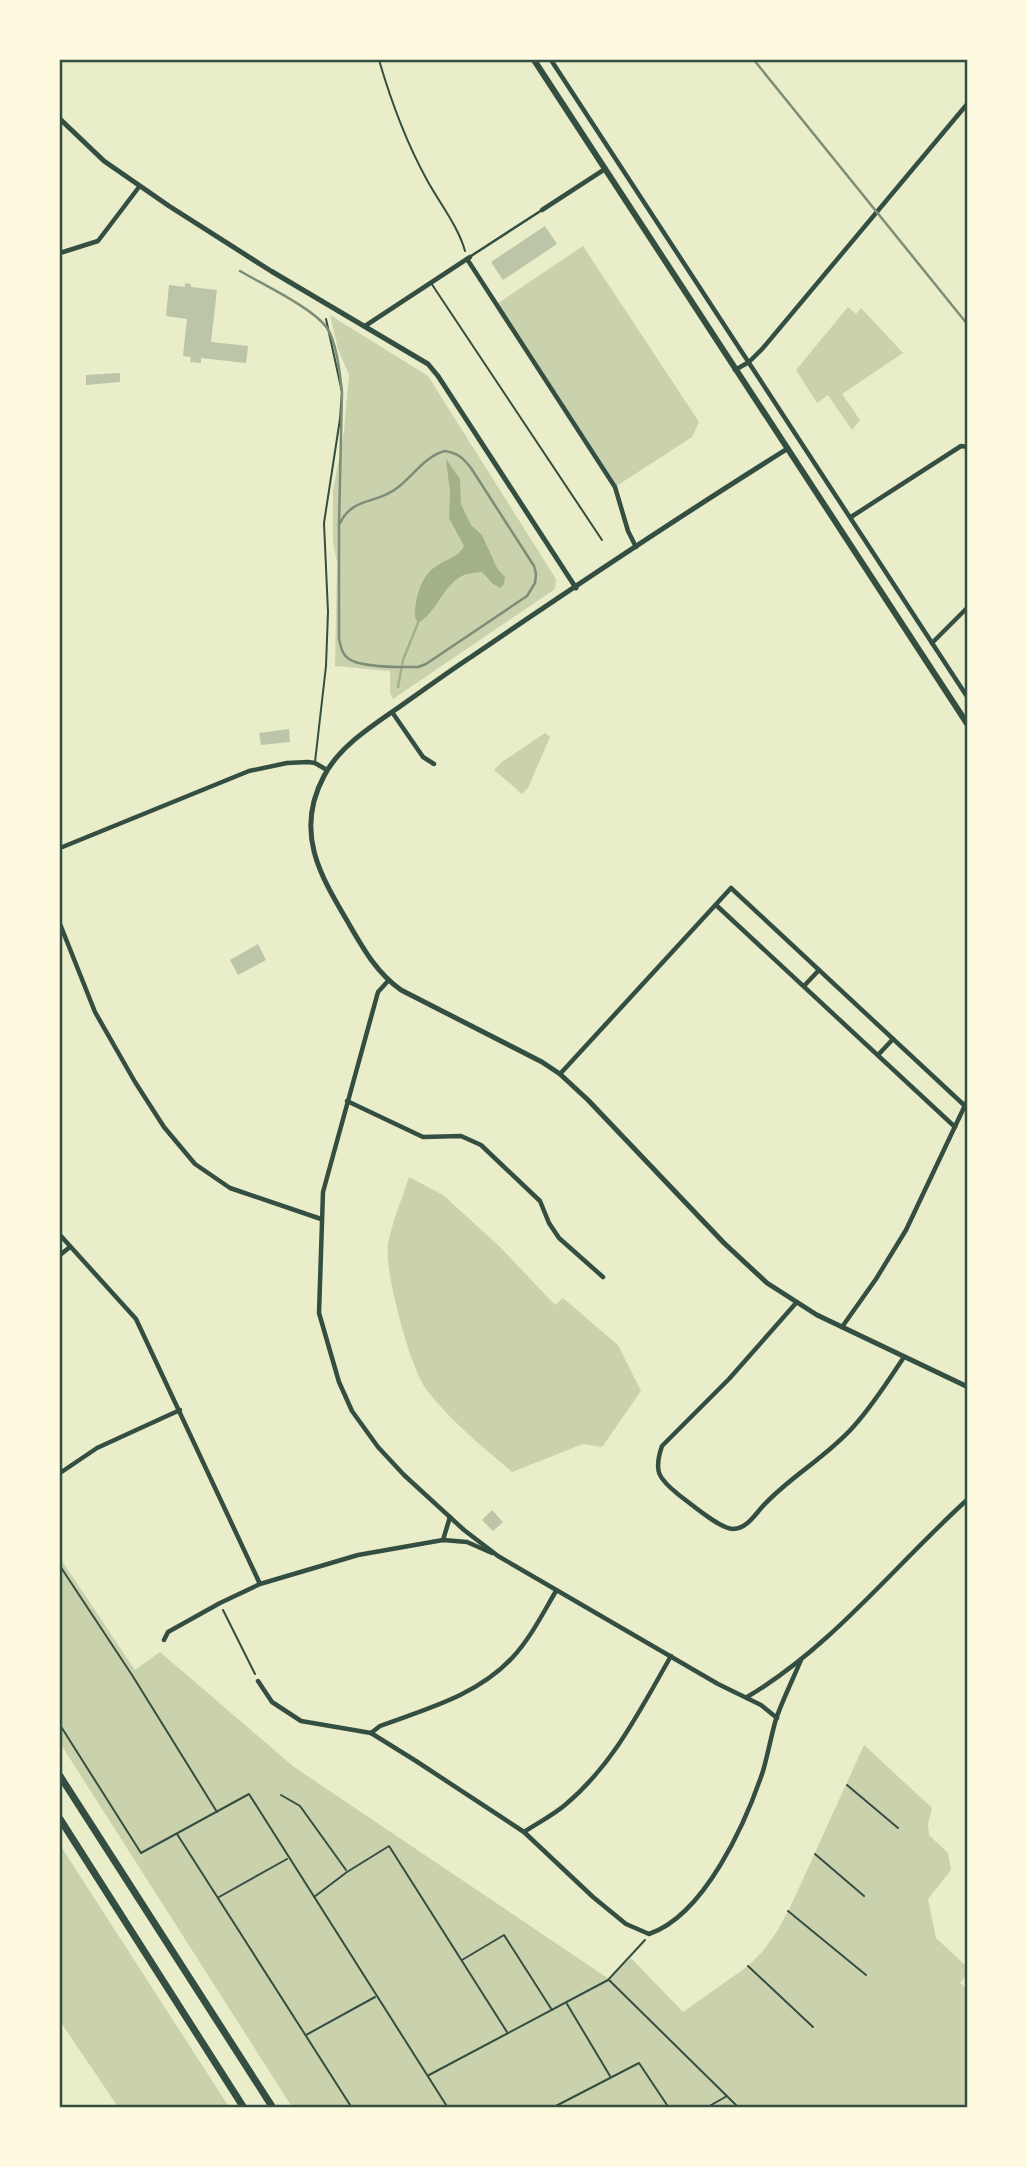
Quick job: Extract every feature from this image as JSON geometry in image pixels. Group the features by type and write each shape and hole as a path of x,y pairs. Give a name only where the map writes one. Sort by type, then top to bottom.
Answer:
{"highway":[{"path":"60,1776 273,2108"},
{"path":"60,1819 244,2108"}],"main road":[{"path":"534,60 968,725"}],"street":[{"path":"551,60 968,698"},
{"path":"735,370 749,362 763,348 968,103"},
{"path":"60,119 104,161 139,187 224,242 428,364 576,587"},
{"path":"365,326 605,169"},
{"path":"60,253 98,241 139,187"},
{"path":"469,258 615,486 628,531 636,547"},
{"path":"850,517 961,446 968,447"},
{"path":"787,449 576,587 354,740 327,770 318,789 312,807 310,828 314,852 320,874 372,963 388,981 542,1062 559,1074 724,1243 767,1283 796,1303 842,1327 968,1387"},
{"path":"932,643 968,607"},
{"path":"393,712 423,757 434,764"},
{"path":"60,848 249,771 287,763 315,763 327,770"},
{"path":"559,1074 731,888 964,1105"},
{"path":"716,905 955,1127"},
{"path":"60,924 95,1012 164,1127 195,1164 230,1188 321,1219"},
{"path":"804,986 819,970"},
{"path":"388,981 378,992 323,1192 319,1312 339,1382 352,1411 378,1447 450,1517 498,1556"},
{"path":"878,1055 893,1039"},
{"path":"842,1327 906,1230 968,1099"},
{"path":"347,1101 423,1137 461,1136 481,1145 540,1201 559,1238 603,1277"},
{"path":"60,1234 136,1319 260,1584"},
{"path":"60,1255 70,1247"},
{"path":"796,1303 729,1379 662,1446 658,1457 661,1479 724,1527 731,1529 747,1524 778,1492 852,1429 904,1357"},
{"path":"60,1473 97,1448 180,1410"},
{"path":"746,1698 770,1684 801,1660 968,1499"},
{"path":"443,1540 450,1517"},
{"path":"164,1640 168,1633 260,1584 358,1555 443,1540 467,1542 498,1556 761,1705 776,1718"},
{"path":"371,1733 380,1726 478,1686 498,1672 514,1657 556,1591"},
{"path":"524,1832 563,1807 605,1765 671,1656"},
{"path":"258,1681 272,1702 301,1721 371,1733 524,1832 626,1924 652,1933 670,1923 688,1906 706,1886 729,1851 747,1815 776,1718 801,1660"}],"lane":[{"path":"430,282 602,540"},
{"path":"315,763 326,666 328,612 324,523 342,392 326,319"}],"path":[{"path":"379,60 402,128 469,258"},
{"path":"60,1566 217,1812"},
{"path":"220,1603 258,1681"},
{"path":"60,1725 141,1853 249,1794 448,2108"},
{"path":"847,1785 898,1828"},
{"path":"281,1795 300,1806 347,1872"},
{"path":"177,1834 352,2108"},
{"path":"313,1897 389,1846 506,2032"},
{"path":"815,1854 864,1896"},
{"path":"217,1898 288,1858"},
{"path":"788,1911 866,1975"},
{"path":"428,2076 506,2032 608,1980 652,1933"},
{"path":"461,1961 504,1935 552,2010"},
{"path":"748,1966 813,2026"},
{"path":"608,1980 739,2108"},
{"path":"306,2035 376,1996"},
{"path":"567,2003 610,2076"},
{"path":"552,2108 639,2063 668,2108"},
{"path":"706,2108 727,2096"}],"shaded area":[{"path":"583,246 699,422 692,437 615,487 497,304"},
{"path":"848,307 856,314 861,308 903,353 842,394 860,420 852,430 828,395 817,403 796,370"},
{"path":"330,315 428,376 556,579 555,589 393,699 390,693 390,671 335,666 337,562 333,542 333,491 344,431 349,375 338,349"},
{"path":"446,459 460,479 461,504 466,515 471,525 482,535 497,568 505,577 504,584 500,588 482,572 462,576 448,587 430,613 418,623 415,610 423,581 433,568 456,555 464,546 449,518 450,493"},
{"path":"545,733 550,737 528,788 522,794 494,770"},
{"path":"409,1177 443,1195 499,1246 555,1305 563,1298 618,1345 641,1391 602,1447 583,1444 512,1472 456,1422 426,1389 406,1341 394,1296 388,1257 390,1236"},
{"path":"60,1558 135,1670 160,1652 294,1767 609,1979 631,1958 683,2012 748,1966 778,1930 864,1745 932,1808 928,1824 929,1835 948,1853 951,1870 928,1899 936,1938 967,1967 967,1974 960,1983 967,1989 967,2107 292,2107 60,1743"},
{"path":"60,1845 229,2107 118,2107 60,2021"}],"building":[{"path":"545,226 557,244 503,280 491,262"},
{"path":"185,283 191,284 191,287 217,290 211,342 248,346 246,363 201,358 201,363 190,362 191,357 183,356 187,319 166,316 169,285 185,287"},
{"path":"120,373 120,382 86,385 86,375"},
{"path":"289,729 290,742 261,745 259,733"},
{"path":"258,944 266,960 238,975 230,960"},
{"path":"492,1510 503,1522 493,1531 482,1520"}],"waterway":[{"path":"398,687 403,660 418,623"}],"railway":[{"path":"754,60 968,325"},
{"path":"240,271 311,312 330,334 338,359 342,392 339,525"},
{"path":"445,451 460,456 471,468 534,566 535,583 527,596 426,664 418,667 393,667 355,662 345,655 339,639 339,525 351,509 389,493 425,462 445,451"}]}
